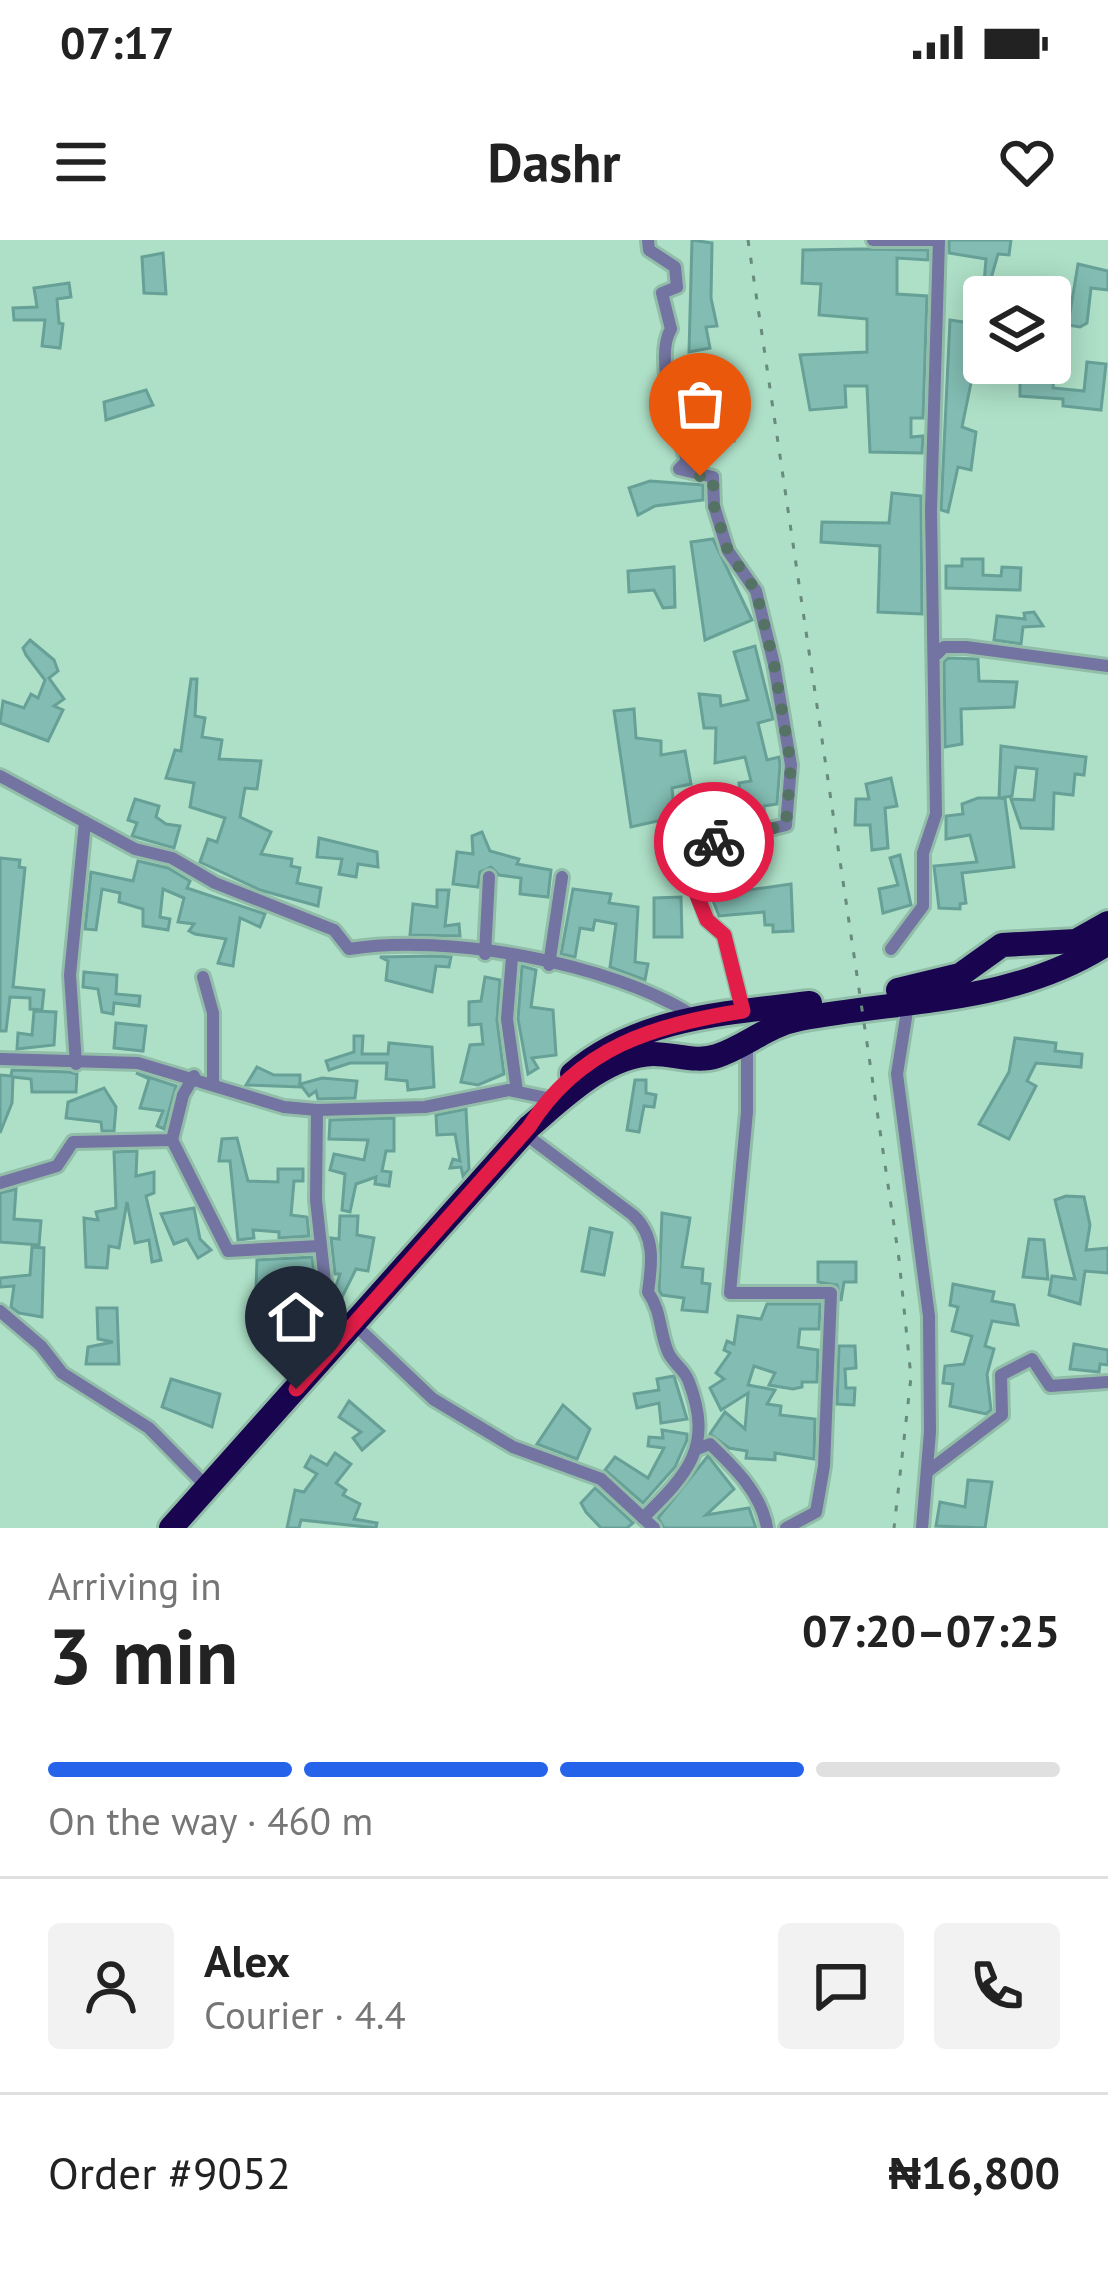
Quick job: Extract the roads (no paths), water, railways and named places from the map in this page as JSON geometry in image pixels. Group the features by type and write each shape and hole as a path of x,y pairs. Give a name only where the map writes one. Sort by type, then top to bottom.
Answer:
{"highway":[{"path":"171,1528 526,1130 547,1098 608,1048 660,1026 944,982 1002,945 1076,941 1108,923"},
{"path":"526,1130 616,1064 650,1054 705,1058 802,1019 1029,982 1108,943"}],"street":[{"path":"647,240 649,250 675,267 677,287 662,292 671,328 662,343 672,422 687,461 679,469 713,477 714,506 728,551 756,591 791,765 786,825 701,846 688,865 707,920 724,935 743,1011"},
{"path":"873,240 937,240 931,510 937,654 936,814 923,853 923,906 891,949"},
{"path":"937,654 944,647 966,647 1108,666"},
{"path":"0,776 136,849 172,858 214,883 334,930 349,949 389,942 549,964 638,984 698,1019"},
{"path":"76,1064 70,976 86,822"},
{"path":"485,954 489,877"},
{"path":"549,964 562,877"},
{"path":"512,957 507,1019 517,1091"},
{"path":"203,976 213,1013 214,1082"},
{"path":"908,1005 897,1074 929,1316 922,1528"},
{"path":"747,1039 747,1112 730,1293 831,1293 824,1466 816,1512 786,1528"},
{"path":"0,1060 138,1063 214,1082 259,1100 317,1110 425,1107 517,1091 547,1098"},
{"path":"194,1076 183,1096 172,1140 227,1251 319,1246"},
{"path":"317,1110 319,1246 326,1291"},
{"path":"354,1324 433,1399 513,1448 601,1479 648,1523 689,1471 698,1449 691,1384 670,1358 660,1310 648,1292 653,1258 646,1230 633,1214 526,1130"},
{"path":"0,1183 57,1166 73,1142 172,1140"},
{"path":"0,1311 41,1346 62,1373 148,1428 207,1487"},
{"path":"0,1331 16,1327"},
{"path":"927,1472 1002,1415 1000,1375 1032,1359 1049,1386 1070,1380 1108,1382"},
{"path":"698,1449 710,1444 731,1463 738,1479 764,1505 767,1528"}],"railway":[{"path":"748,240 899,1259 911,1377 894,1528"}]}
